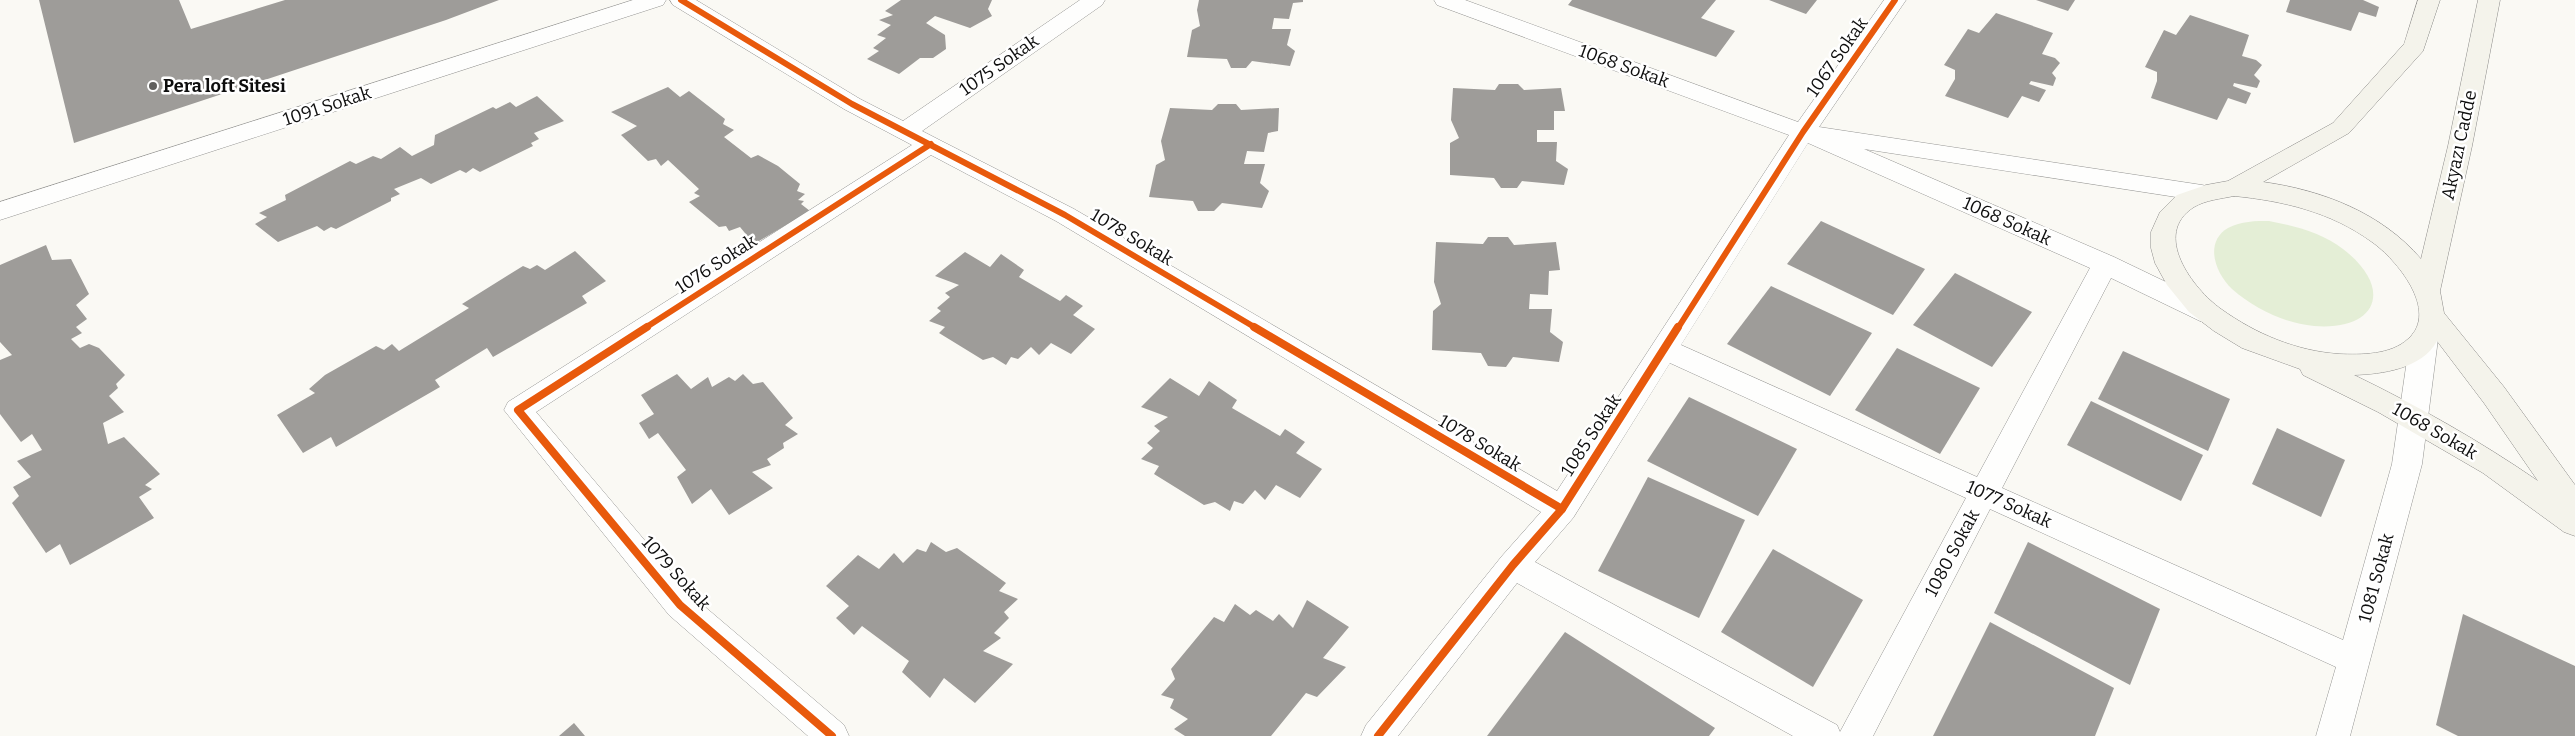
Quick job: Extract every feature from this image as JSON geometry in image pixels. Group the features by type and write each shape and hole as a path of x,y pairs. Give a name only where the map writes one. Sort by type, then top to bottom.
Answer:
{"main road":[{"path":"2234,188 2341,128 2415,46 2429,0"},
{"name":"Akyazı Cadde","path":"2428,315 2489,0"},
{"path":"2428,315 2403,356 2370,365 2330,364 2287,355 2245,337 2209,314 2183,289 2168,265 2162,241 2166,220 2181,204 2202,193 2234,188 2271,190 2310,199 2348,215 2382,237 2410,263 2428,315 2494,395 2560,489 2575,506"},
{"name":"1068 Sokak","path":"2287,355 2413,418 2493,464 2575,522"}],"street":[{"name":"1091 Sokak","path":"0,212 655,0"},
{"name":"1078 Sokak","path":"682,0 852,104 1065,215 1562,509"},
{"name":"1075 Sokak","path":"905,131 1094,0"},
{"name":"1068 Sokak","path":"1445,0 1804,132 2105,264 2209,314"},
{"name":"1067 Sokak","path":"1804,132 1895,0"},
{"name":"1068 Sokak","path":"1804,132 2202,193"},
{"name":"1085 Sokak","path":"1378,736 1513,565 1562,509 1804,132"},
{"name":"1076 Sokak","path":"518,410 931,144"},
{"name":"1080 Sokak","path":"1855,736 2105,264"},
{"name":"1081 Sokak","path":"2333,736 2407,464 2428,315"},
{"name":"1077 Sokak","path":"1665,349 2354,660"},
{"name":"1079 Sokak","path":"518,410 680,605 832,736"},
{"path":"1513,565 1825,736"}],"green space":[{"path":"2269,221 2317,234 2335,243 2359,264 2369,278 2373,292 2372,304 2365,314 2353,322 2336,326 2314,326 2292,322 2260,309 2232,289 2221,275 2217,266 2214,249 2216,241 2228,228 2238,224"}],"building":[{"name":"Pera loft Sitesi","path":"39,0 179,0 191,29 285,0 499,0 446,20 74,143"},
{"path":"901,0 992,0 988,9 992,16 970,28 935,16 926,23 945,35 946,49 933,58 920,58 899,74 867,59 879,51 873,48 886,38 877,35 891,25 879,20 893,15 885,11"},
{"path":"1199,0 1303,0 1303,2 1293,3 1289,19 1274,18 1272,29 1291,29 1287,45 1295,51 1290,66 1252,61 1246,68 1231,68 1227,59 1187,57 1192,30 1200,26 1197,10"},
{"path":"1572,0 1716,0 1701,18 1735,31 1716,57 1568,5"},
{"path":"1769,0 1817,0 1806,14"},
{"path":"2036,0 2075,0 2068,11"},
{"path":"2290,0 2363,0 2379,7 2376,17 2359,12 2351,31 2286,12"},
{"path":"1996,13 2053,33 2042,54 2055,58 2060,63 2052,73 2056,78 2053,86 2031,81 2029,84 2046,90 2039,102 2022,96 2008,118 1945,96 1955,79 1955,70 1944,65 1968,29 1979,33"},
{"path":"2190,15 2249,35 2242,56 2256,60 2262,65 2254,75 2260,81 2257,88 2234,83 2233,86 2251,93 2246,104 2228,98 2217,120 2151,98 2157,81 2157,72 2145,67 2164,30 2176,35"},
{"path":"1499,84 1518,84 1524,90 1561,88 1565,111 1554,111 1554,130 1537,130 1537,142 1557,142 1556,161 1568,169 1564,185 1522,181 1517,188 1501,188 1494,178 1450,175 1450,143 1459,138 1451,120 1453,88 1495,90"},
{"path":"668,87 680,97 689,91 725,119 723,124 734,130 724,137 751,158 758,155 778,166 800,184 797,191 805,194 798,200 804,201 801,204 810,211 754,244 740,227 729,231 726,226 719,227 689,202 700,196 694,193 699,189 668,160 661,166 656,159 648,161 621,135 637,126 611,112"},
{"path":"537,96 564,121 534,133 539,139 531,143 533,146 480,172 473,168 466,173 460,170 431,184 421,178 394,189 400,194 391,198 391,201 336,229 331,227 324,231 317,226 278,242 255,224 267,217 259,213 286,200 285,195 350,161 356,164 373,156 381,159 400,147 412,156 434,145 435,135 493,107 496,109 510,102 516,107"},
{"path":"1218,104 1236,104 1241,110 1279,108 1278,131 1268,133 1264,152 1247,151 1244,164 1265,164 1260,183 1269,191 1262,208 1222,203 1214,211 1198,211 1193,201 1149,197 1156,165 1165,160 1161,141 1170,108 1212,110"},
{"path":"1821,221 1925,269 1893,315 1787,264"},
{"path":"1488,237 1508,237 1514,245 1556,242 1560,270 1549,271 1548,295 1530,294 1529,309 1552,309 1550,332 1563,342 1559,362 1513,357 1506,367 1488,366 1481,353 1432,350 1433,311 1441,304 1434,282 1436,242 1483,244"},
{"path":"46,245 52,260 71,259 89,294 76,305 87,319 76,327 82,333 71,339 80,348 89,344 99,348 125,375 116,384 118,388 109,396 124,412 103,423 108,444 124,437 160,474 145,485 152,489 139,497 154,518 70,565 60,544 46,553 12,503 19,496 13,487 31,477 17,461 42,450 32,434 21,442 0,414 0,360 12,355 0,342 0,265"},
{"path":"575,251 606,281 582,296 587,303 493,357 487,348 435,380 440,387 336,447 331,437 303,453 277,415 315,393 309,389 325,375 376,346 384,350 392,344 399,351 469,308 462,304 523,266 530,269 537,265 545,270"},
{"path":"965,252 990,267 1001,254 1024,270 1019,277 1060,301 1066,295 1083,306 1073,315 1095,329 1071,354 1051,343 1039,355 1031,347 1018,359 1011,357 1006,365 993,357 983,360 939,333 945,327 929,321 941,311 937,308 950,297 945,293 959,285 935,276"},
{"path":"1955,273 2032,312 1992,367 1913,325"},
{"path":"1771,286 1872,333 1830,396 1727,344"},
{"path":"1897,348 1980,388 1940,454 1855,410"},
{"path":"2123,351 2230,399 2208,451 2098,399"},
{"path":"677,374 691,389 708,377 712,387 729,377 735,381 743,374 753,384 763,382 793,418 785,425 798,434 783,443 784,448 767,459 771,465 752,472 773,488 729,515 711,489 692,504 677,477 686,470 658,433 649,439 639,423 654,414 641,395"},
{"path":"1170,378 1199,396 1209,381 1237,400 1232,408 1280,436 1285,429 1305,442 1296,453 1322,469 1300,498 1276,485 1265,500 1255,490 1243,504 1234,501 1230,511 1215,502 1204,505 1154,474 1159,466 1141,459 1153,448 1147,443 1160,431 1154,426 1168,417 1141,407"},
{"path":"1689,397 1797,449 1758,516 1647,461"},
{"path":"2091,401 2203,455 2181,501 2067,445"},
{"path":"2277,428 2345,460 2321,517 2252,484"},
{"path":"1648,477 1745,520 1699,618 1598,571"},
{"path":"931,542 946,552 957,548 1006,583 999,591 1018,599 1004,612 1009,618 994,633 1001,638 983,651 1013,664 975,703 944,678 930,698 902,672 909,661 862,626 854,635 836,618 849,606 826,586 858,555 879,569 894,553 903,563 917,549 926,552"},
{"path":"2028,542 2160,609 2130,685 1994,613"},
{"path":"1773,549 1863,600 1813,687 1721,632"},
{"path":"1307,600 1349,627 1323,658 1346,667 1317,697 1306,693 1271,736 1185,736 1174,729 1188,719 1170,708 1174,699 1161,695 1175,679 1171,669 1214,617 1224,622 1235,604 1250,615 1256,610 1273,621 1279,614 1293,628"},
{"path":"2463,614 2575,666 2575,736 2458,736 2436,725"},
{"path":"1990,622 2114,688 2095,736 1933,736"},
{"path":"1565,632 1715,728 1709,736 1487,736"},
{"path":"574,723 585,736 559,736"}],"cycle path":[{"path":"681,0 852,104 1065,215 1562,509"},
{"path":"1378,736 1513,565 1562,509 1803,132 1895,0"},
{"path":"832,736 680,605 518,410 931,144"}],"place":[{"name":"Pera loft Sitesi","path":"153,86"}]}
